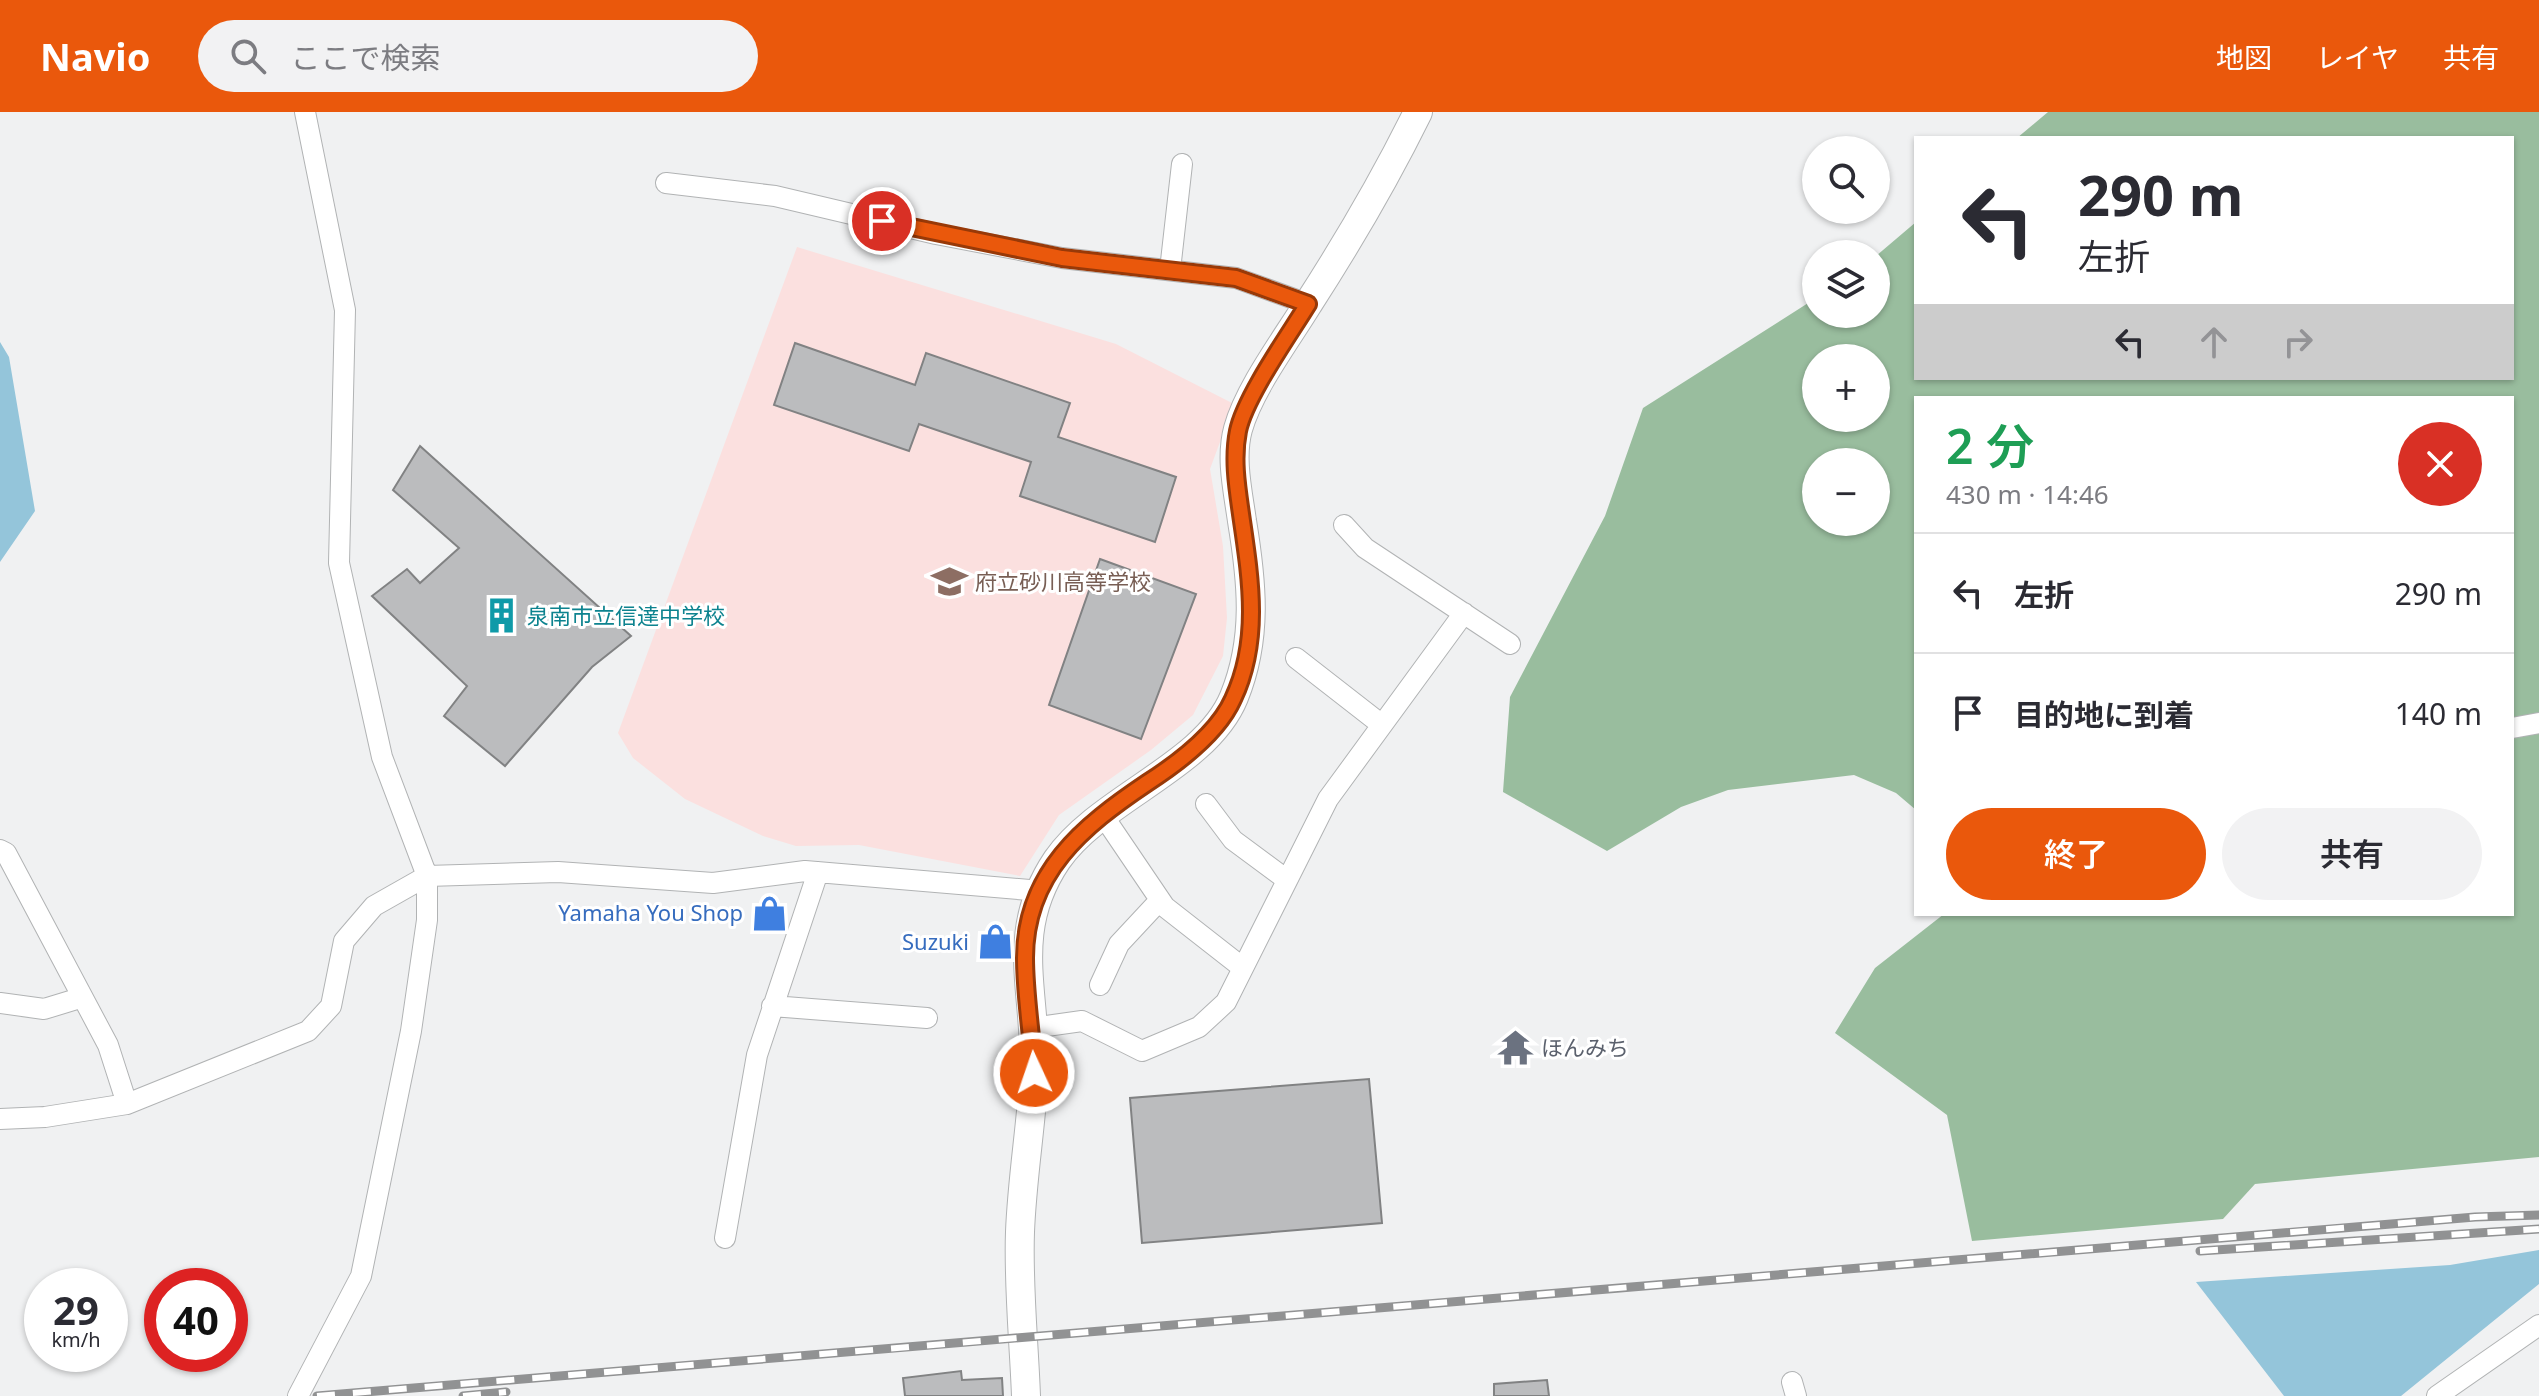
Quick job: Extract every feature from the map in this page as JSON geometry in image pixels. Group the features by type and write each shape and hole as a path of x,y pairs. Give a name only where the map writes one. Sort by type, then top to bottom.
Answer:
{"street":[{"path":"298,1396 365,1263 411,1031 427,920 427,876 382,757 339,563 345,310 305,112"},
{"path":"1026,1396 1020,1237 1023,1167 1034,1073 1025,958 1029,920 1058,859 1102,814 1163,773 1207,734 1232,702 1251,638 1253,598 1236,488 1238,430 1252,398 1367,211 1418,112"},
{"path":"1170,270 1182,164"},
{"path":"666,183 775,196 936,234 1062,258 1236,278 1308,304"},
{"path":"1344,525 1365,548 1510,644"},
{"path":"1032,1028 1082,1021 1142,1051 1199,1027 1226,1002 1328,799 1464,613"},
{"path":"1296,658 1382,725"},
{"path":"2514,728 2539,723"},
{"path":"1206,804 1233,840 1287,880"},
{"path":"1102,814 1160,900 1243,968"},
{"path":"0,850 6,853 80,998 108,1045 127,1104"},
{"path":"0,1119 45,1117 127,1104 308,1031 331,1006 344,941 374,906 427,876 558,872 713,883 818,872 1041,891"},
{"path":"725,1238 757,1055 818,872"},
{"path":"1100,985 1119,944 1160,900"},
{"path":"0,1003 44,1009 80,998"},
{"path":"772,1006 927,1018"},
{"path":"2437,1396 2539,1325"}],"shaded area":[{"name":"府立砂川高等学校","path":"797,247 1116,344 1234,404 1210,469 1223,546 1227,618 1223,656 1193,715 1151,750 1059,815 1020,876 859,845 796,846 763,836 685,799 633,758 618,733"}],"green space":[{"path":"2048,112 2539,112 2539,1157 2255,1184 2223,1219 1972,1241 1947,1115 1835,1033 1875,968 1941,916 2514,916 2514,396 1914,396 1914,808 1896,793 1854,775 1728,790 1681,807 1607,851 1503,792 1510,697 1605,516 1643,408 1802,307 1802,328 1890,328 1890,244 1914,224 1914,380 2514,380 2514,136 2019,136"}],"water":[{"path":"0,342 9,357 35,511 0,562"},
{"path":"2539,1250 2539,1284 2401,1396 2284,1396 2196,1282 2450,1265"}],"building":[{"path":"795,343 915,385 926,353 1070,403 1058,437 1176,477 1155,542 1020,496 1031,462 919,424 909,451 774,405"},
{"name":"泉南市立信達中学校","path":"420,446 631,636 592,667 505,766 444,716 467,686 372,596 407,569 420,583 459,548 393,490"},
{"path":"1100,559 1196,594 1141,739 1049,705"},
{"path":"1369,1079 1382,1223 1142,1243 1130,1098"},
{"path":"961,1371 962,1380 1002,1378 1003,1396 905,1396 903,1378"},
{"path":"1547,1380 1549,1396 1494,1396 1494,1384"}],"railway":[{"path":"317,1396 2475,1217 2539,1215"},
{"path":"2200,1251 2539,1229"},
{"path":"463,1396 506,1392"}],"place":[{"name":"府立砂川高等学校","path":"949,582"},
{"name":"泉南市立信達中学校","path":"501,616"},
{"name":"Yamaha You Shop","path":"769,913"},
{"name":"Suzuki","path":"995,942"},
{"name":"ほんみち","path":"1515,1048"}],"route":[{"path":"882,221 1062,258 1236,278 1308,304 1252,398 1238,430 1236,488 1253,598 1251,638 1243,673 1232,702 1207,734 1163,773 1093,820 1058,859 1041,891 1029,920 1025,958 1034,1073"}]}
